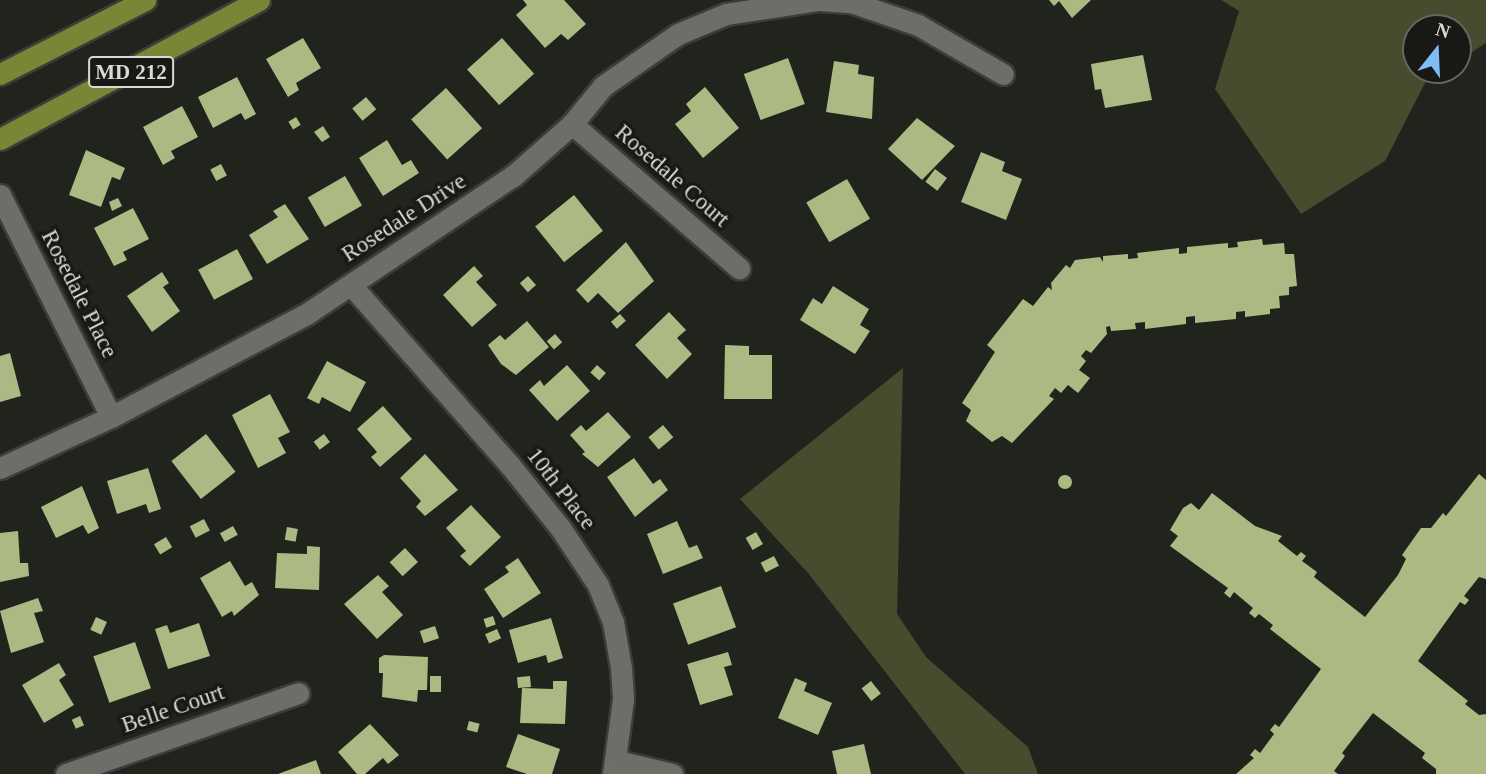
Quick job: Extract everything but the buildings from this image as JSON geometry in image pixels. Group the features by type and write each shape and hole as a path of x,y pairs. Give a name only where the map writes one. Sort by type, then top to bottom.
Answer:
{"main road":[{"name":"MD 212","path":"0,74 145,0"},
{"name":"MD 212","path":"0,139 259,0"}],"street":[{"name":"Rosedale Drive","path":"0,468 111,417 308,313 486,196 572,124 603,86 678,34 748,9 818,0 851,1 918,25 1003,74"},
{"name":"Rosedale Court","path":"572,124 739,268"},
{"name":"Rosedale Place","path":"0,195 111,417"},
{"name":"10th Place","path":"351,285 509,464 561,529 598,585 613,622 621,668 615,767"},
{"name":"Belle Court","path":"66,774 298,693"},
{"path":"615,767 672,774"}],"green space":[{"path":"1221,0 1486,0 1486,43 1472,52 1472,14 1402,14 1402,84 1424,84 1385,161 1301,214 1215,89 1239,11"},
{"path":"903,368 897,614 926,657 1028,747 1038,774 965,774 808,573 740,499"}]}
